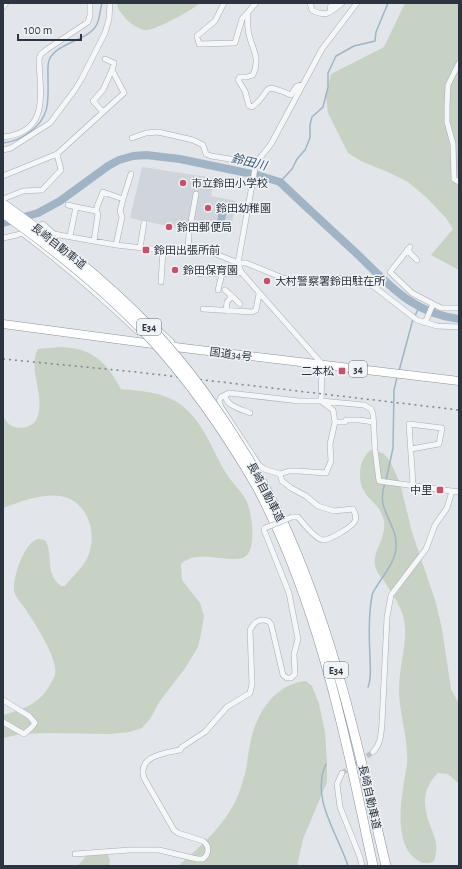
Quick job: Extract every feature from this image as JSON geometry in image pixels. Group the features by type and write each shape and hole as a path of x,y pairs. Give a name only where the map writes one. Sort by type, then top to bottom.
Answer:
{"highway":[{"name":"長崎自動車道","path":"3,204 36,227 88,268 122,299 154,332 185,368 235,436 290,538 325,630 353,725 386,866"},
{"name":"長崎自動車道","path":"3,213 83,274 149,337 180,372 259,483 298,576 317,632 343,728 374,866"},
{"name":"国道34号","path":"3,324 459,381"}],"street":[{"path":"3,7 6,3"},
{"path":"3,137 19,133 29,128 35,120 41,107 39,59 41,54 52,45 88,22 90,15 90,3"},
{"path":"3,150 11,148 50,123 82,80 105,33 109,19 110,3"},
{"path":"224,3 215,20 197,36 197,42 199,44 235,43 242,19 256,3"},
{"path":"310,3 312,10 322,14 328,14 342,3"},
{"path":"331,11 330,7 335,3"},
{"path":"321,401 322,364 259,294 241,272 238,264 255,164 271,144 322,49 357,3"},
{"path":"248,12 248,29 256,55 257,66 253,75 247,77 240,76 238,80 245,91 249,106 252,107 259,102 267,89 277,88 291,95 297,86 303,84"},
{"path":"103,112 93,101 103,90 114,63 105,59"},
{"path":"459,63 448,85 447,106 447,122 452,144 454,179 459,182"},
{"path":"3,176 57,154 124,92 112,70"},
{"path":"132,138 146,133 158,132 193,140 203,145 206,154 211,156 255,164"},
{"path":"3,199 23,191 42,190 61,170 61,165 57,154"},
{"path":"116,245 122,217 120,211 131,174"},
{"path":"94,241 98,214 96,211 103,192 123,199"},
{"path":"188,251 189,233 196,194"},
{"path":"68,205 96,211"},
{"path":"70,236 76,207"},
{"path":"140,248 144,223"},
{"path":"3,238 22,233 43,224 54,234 116,245 163,250 211,252 238,264 246,263 283,278 302,281 329,278 364,279 414,318 437,326 459,327"},
{"path":"22,233 52,255 96,292 138,332"},
{"path":"417,260 408,248 390,272 412,293 432,305 441,308 459,308"},
{"path":"161,282 163,250"},
{"path":"199,274 241,272"},
{"path":"218,290 222,274"},
{"path":"225,290 240,304"},
{"path":"204,309 252,312 256,310 259,294"},
{"path":"226,311 227,302 232,296"},
{"path":"425,322 432,305"},
{"path":"136,341 138,332 144,325 153,325 172,342 172,346"},
{"path":"321,401 332,410 335,422 330,444 331,461 326,473 289,471 280,474 264,469 259,465 220,407 219,400 221,397 229,393 299,401 321,401 364,405 371,409 373,414 375,450 379,481 459,492"},
{"path":"225,395 225,398 229,403 250,413"},
{"path":"335,422 345,422 346,420 374,422"},
{"path":"411,449 439,444 442,428 409,424 413,485"},
{"path":"75,854 130,850 159,850 197,859 203,859 208,856 207,844 174,830 144,778 142,773 143,768 151,758 180,750 182,747 205,732 227,707 250,693 252,684 250,630 253,624 258,620 268,620 271,624 283,675 287,678 291,678 295,674 294,654 298,639 288,593 264,530 265,528 292,517 298,517 317,538 324,540 351,526 356,520 353,509 334,511 318,506 306,496 282,481 280,474"},
{"path":"373,752 381,739 387,617 391,594 426,549 435,525 447,508 452,491"},
{"path":"3,700 29,716 34,723 24,734 3,722"},
{"path":"342,773 337,784 340,807 360,857 362,866"}],"shaded area":[{"path":"142,167 214,178 211,196 236,201 231,229 193,219 187,230 130,218"}],"green space":[{"path":"117,3 200,3 182,15 156,28 144,30 134,26 126,19 119,10"},
{"path":"405,3 459,3 459,270 431,255 453,229 446,218 426,197 408,182 361,161 348,153 328,113 326,96 331,74 384,47"},
{"path":"60,347 81,350 89,353 104,364 121,389 147,392 164,396 180,404 193,416 204,431 226,473 242,494 249,507 252,521 252,544 247,555 242,558 234,559 197,557 188,559 181,564 182,580 200,603 204,616 198,647 186,667 160,701 150,719 142,728 130,732 110,734 21,734 3,738 3,715 24,708 36,701 46,691 55,674 53,660 46,642 18,599 14,590 17,570 23,555 35,540 40,539 46,541 53,576 61,586 65,586 85,562 92,542 89,522 85,512 70,499 54,495 46,496 23,501 3,508 3,413 6,421 11,426 24,428 35,422 39,410 34,365 38,349"},
{"path":"370,450 375,450 384,454 390,461 400,483 412,532 436,603 442,629 451,689 459,704 459,796 458,783 448,774 438,773 432,779 426,792 426,813 436,843 436,854 434,861 430,863 422,863 409,853 401,828 401,804 407,760 407,748 399,690 405,627 403,614 378,573 375,565 376,555 383,533 384,521 379,508 363,490 360,475 362,461"},
{"path":"306,681 312,686 319,704 325,732 327,782 303,839 297,866 178,866 218,828 231,810 245,774 250,742 265,706 283,689 294,683"},
{"path":"95,850 107,853 110,860 109,866 78,866 89,852"}],"water":[{"path":"220,206 228,208 224,224 217,222"}],"waterway":[{"path":"3,143 14,141 24,136 42,119 48,100 48,62 50,58 60,48 81,38 93,30 98,22 102,3"},
{"path":"280,182 292,169 297,159 305,150 310,138 310,125 312,117 323,107 328,87 328,73 336,56 354,46 375,41 376,32 388,3"},
{"name":"鈴田川","path":"3,223 38,213 60,201 108,166 119,160 133,156 146,155 180,159 257,175 280,182 400,294 427,310 442,316 459,319"},
{"path":"415,316 419,307"},
{"path":"399,371 413,319"},
{"path":"386,480 393,448 394,390 397,377"},
{"path":"368,687 370,676 369,627 372,595 394,558 396,548 394,532 382,500 385,483"},
{"path":"326,764 322,777 321,790 323,803 332,829 348,866"}],"tunnel":[{"path":"342,773 373,752"}],"railway":[{"path":"3,359 136,372 459,410"}],"place":[{"name":"市立鈴田小学校","path":"183,183"},
{"name":"鈴田幼稚園","path":"208,208"},
{"name":"鈴田郵便局","path":"169,227"},
{"name":"鈴田出張所前","path":"146,250"},
{"name":"鈴田保育園","path":"175,270"},
{"name":"大村警察署鈴田駐在所","path":"267,281"},
{"name":"二本松","path":"342,371"},
{"name":"中里","path":"440,490"}]}
